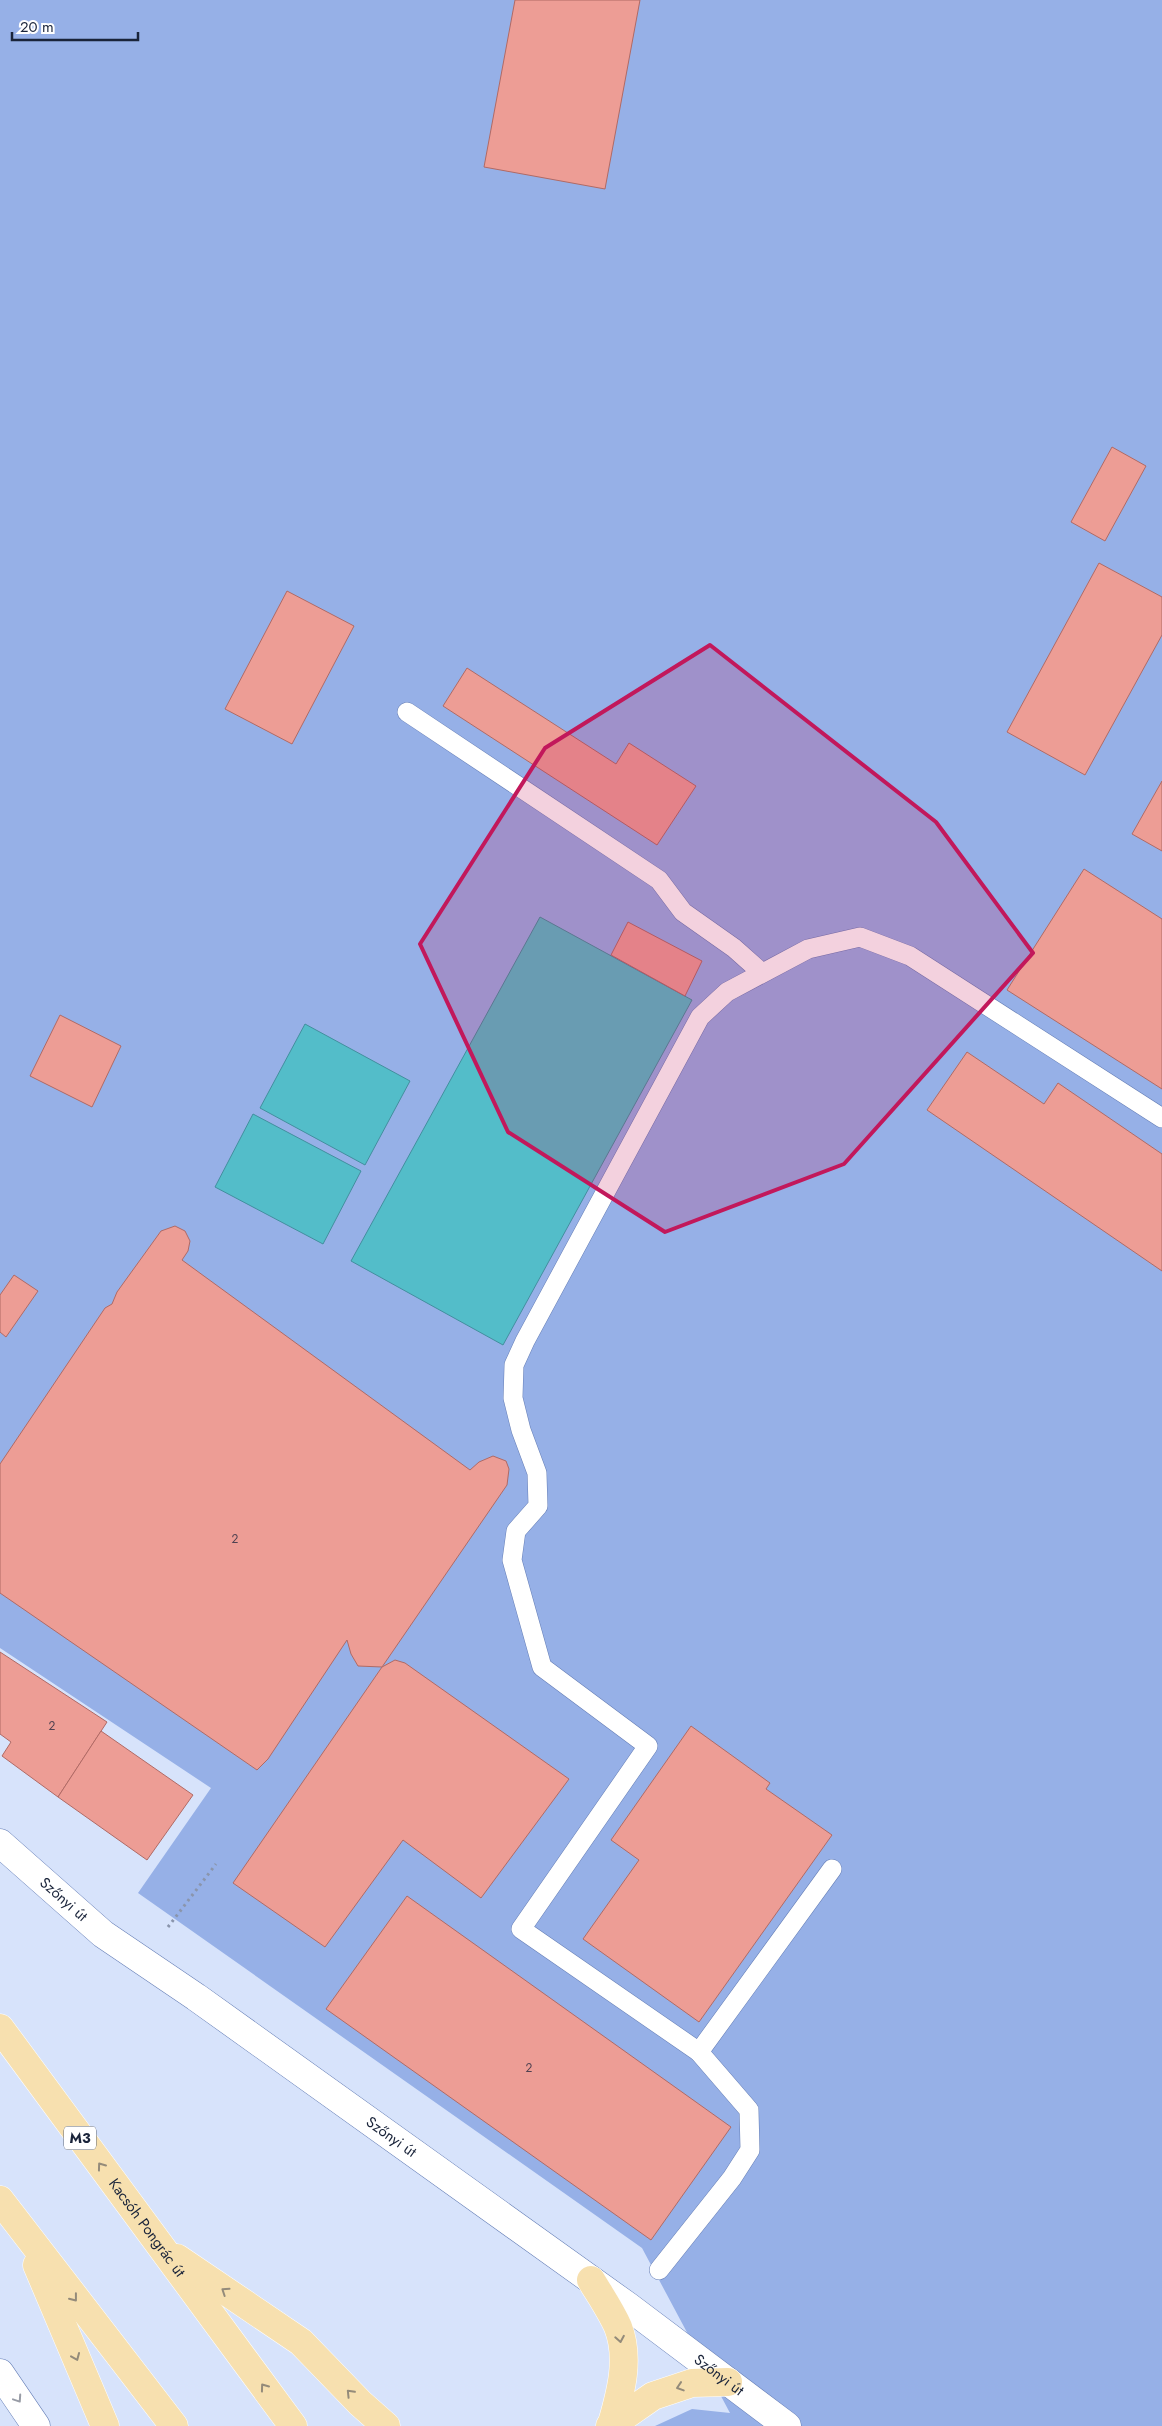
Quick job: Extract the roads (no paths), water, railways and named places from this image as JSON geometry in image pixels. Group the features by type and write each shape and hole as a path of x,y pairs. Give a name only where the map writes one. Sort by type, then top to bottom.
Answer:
{"main road":[{"name":"Kacsóh Pongrác út","path":"0,2028 293,2426"},
{"path":"0,2200 174,2426"},
{"path":"23,2232 105,2426"},
{"path":"161,2248 302,2342 360,2403 386,2426"},
{"path":"591,2280 618,2328 624,2360 623,2386 611,2424"},
{"path":"611,2424 653,2396 692,2383 728,2382"}],"street":[{"name":"Szőnyi út","path":"0,1843 102,1934 204,2003 591,2280 787,2426"},
{"path":"0,2373 36,2426"}],"lane":[{"path":"407,712 659,880 683,912 734,948 762,974"},
{"path":"660,2270 732,2178 750,2150 750,2110 699,2052 521,1929 648,1746 542,1667 512,1560 516,1531 538,1506 536,1473 521,1430 513,1398 514,1365 525,1341 700,1017 727,992 808,949 860,937 910,956 1162,1118"},
{"path":"699,2052 832,1869"}]}
